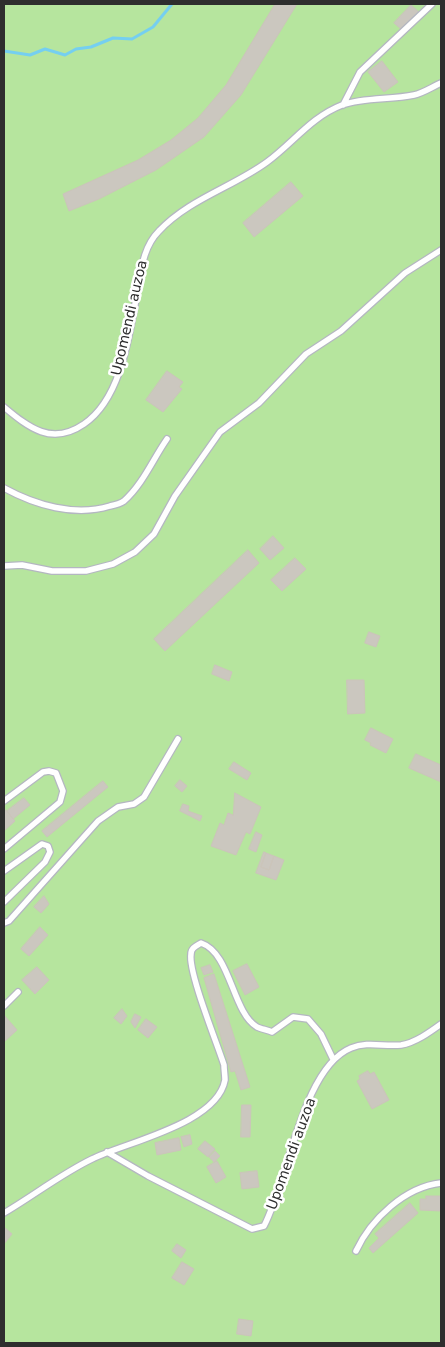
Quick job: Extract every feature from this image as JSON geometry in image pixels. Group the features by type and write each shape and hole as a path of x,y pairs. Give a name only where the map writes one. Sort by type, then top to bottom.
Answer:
{"lane":[{"path":"343,105 360,72 432,4"},
{"name":"Upomendi auzoa","path":"4,407 28,426 46,434 72,432 88,421 99,410 113,387 126,349 145,252 158,231 197,201 240,179 268,161 306,127 324,114 343,105 370,99 413,95 441,83"},
{"path":"4,566 22,565 52,571 86,571 113,564 135,552 154,534 175,496 220,432 259,403 306,354 341,331 406,273 441,250"},
{"path":"4,488 22,498 60,508 93,512 122,503 141,482 168,439"},
{"path":"4,923 9,921 98,821 118,807 134,804 144,797 178,739"},
{"path":"4,802 43,772 49,770 56,773 64,791 60,802 4,849"},
{"path":"4,871 36,847 42,844 48,846 50,852 45,862 4,902"},
{"path":"4,1213 90,1160 179,1126 206,1108 220,1092 225,1080 224,1065 191,970 190,953 194,947 201,943 208,946 220,960 244,1010 256,1027 272,1032 293,1017 308,1019 321,1034 333,1059"},
{"path":"4,1006 18,992"},
{"name":"Upomendi auzoa","path":"107,1152 148,1176 252,1229 264,1226 272,1211 293,1144 320,1075 333,1059 352,1048 377,1043 401,1045 425,1035 441,1024"},
{"path":"356,1251 363,1236 381,1216 408,1194 427,1185 441,1183"}],"green space":[{"path":"4,4 441,4 441,1343 4,1343"}],"building":[{"path":"275,4 297,4 241,95 204,137 156,170 99,199 69,211 63,194 138,160 171,140 198,118 226,85"},
{"path":"411,5 419,12 402,30 394,23"},
{"path":"382,61 398,82 384,92 368,72"},
{"path":"291,182 303,196 254,237 243,223"},
{"path":"167,371 183,382 179,387 182,389 163,412 146,400"},
{"path":"273,536 284,548 270,560 260,549"},
{"path":"248,550 259,563 165,651 154,639"},
{"path":"295,558 306,569 282,591 271,580"},
{"path":"369,632 380,636 376,647 365,643"},
{"path":"215,665 232,672 229,681 212,674"},
{"path":"347,680 364,680 365,713 348,714"},
{"path":"371,728 393,739 386,753 370,745 371,743 365,740"},
{"path":"416,754 441,765 441,782 409,768"},
{"path":"234,762 251,773 247,780 229,769"},
{"path":"180,780 187,786 182,792 175,786"},
{"path":"103,781 108,787 47,837 42,831"},
{"path":"235,793 261,807 250,834 246,832 236,855 211,846 220,823 224,825 228,813 233,815"},
{"path":"24,798 30,805 13,819 7,811"},
{"path":"183,804 189,806 188,811 202,816 200,821 180,811"},
{"path":"6,810 15,821 4,831 4,811"},
{"path":"256,832 262,835 256,852 249,849"},
{"path":"264,852 266,853 261,867 269,870 274,856 284,860 276,880 256,873"},
{"path":"266,853 274,856 269,870 261,867"},
{"path":"44,896 49,904 41,913 34,907"},
{"path":"40,927 48,935 29,956 21,949"},
{"path":"247,964 259,987 245,995 233,971"},
{"path":"210,965 213,972 204,975 201,968"},
{"path":"37,967 49,980 35,994 22,980"},
{"path":"214,974 250,1087 241,1090 235,1071 231,1072 204,978"},
{"path":"122,1009 127,1016 121,1024 114,1018"},
{"path":"135,1014 141,1017 135,1028 131,1022"},
{"path":"4,1015 17,1030 4,1042"},
{"path":"146,1019 157,1027 148,1038 138,1030"},
{"path":"368,1071 370,1074 374,1072 389,1100 372,1109 357,1081 360,1079 359,1076"},
{"path":"242,1105 251,1105 250,1137 241,1137"},
{"path":"190,1135 192,1144 184,1147 181,1137"},
{"path":"179,1138 181,1150 157,1155 155,1143"},
{"path":"205,1141 215,1149 208,1157 198,1149"},
{"path":"215,1151 220,1156 214,1162 209,1157"},
{"path":"217,1161 226,1177 216,1183 207,1167"},
{"path":"257,1171 259,1187 242,1189 240,1173"},
{"path":"426,1196 441,1196 441,1211 420,1210 420,1199 426,1199"},
{"path":"410,1203 418,1213 373,1253 369,1248 379,1238 375,1234"},
{"path":"4,1227 12,1234 4,1244"},
{"path":"177,1244 186,1250 181,1258 172,1251"},
{"path":"182,1262 194,1269 184,1285 172,1278"},
{"path":"239,1319 253,1321 251,1336 237,1334"}],"waterway":[{"path":"4,51 30,55 45,49 65,55 76,49 91,47 113,38 132,39 153,27 172,4"}]}
